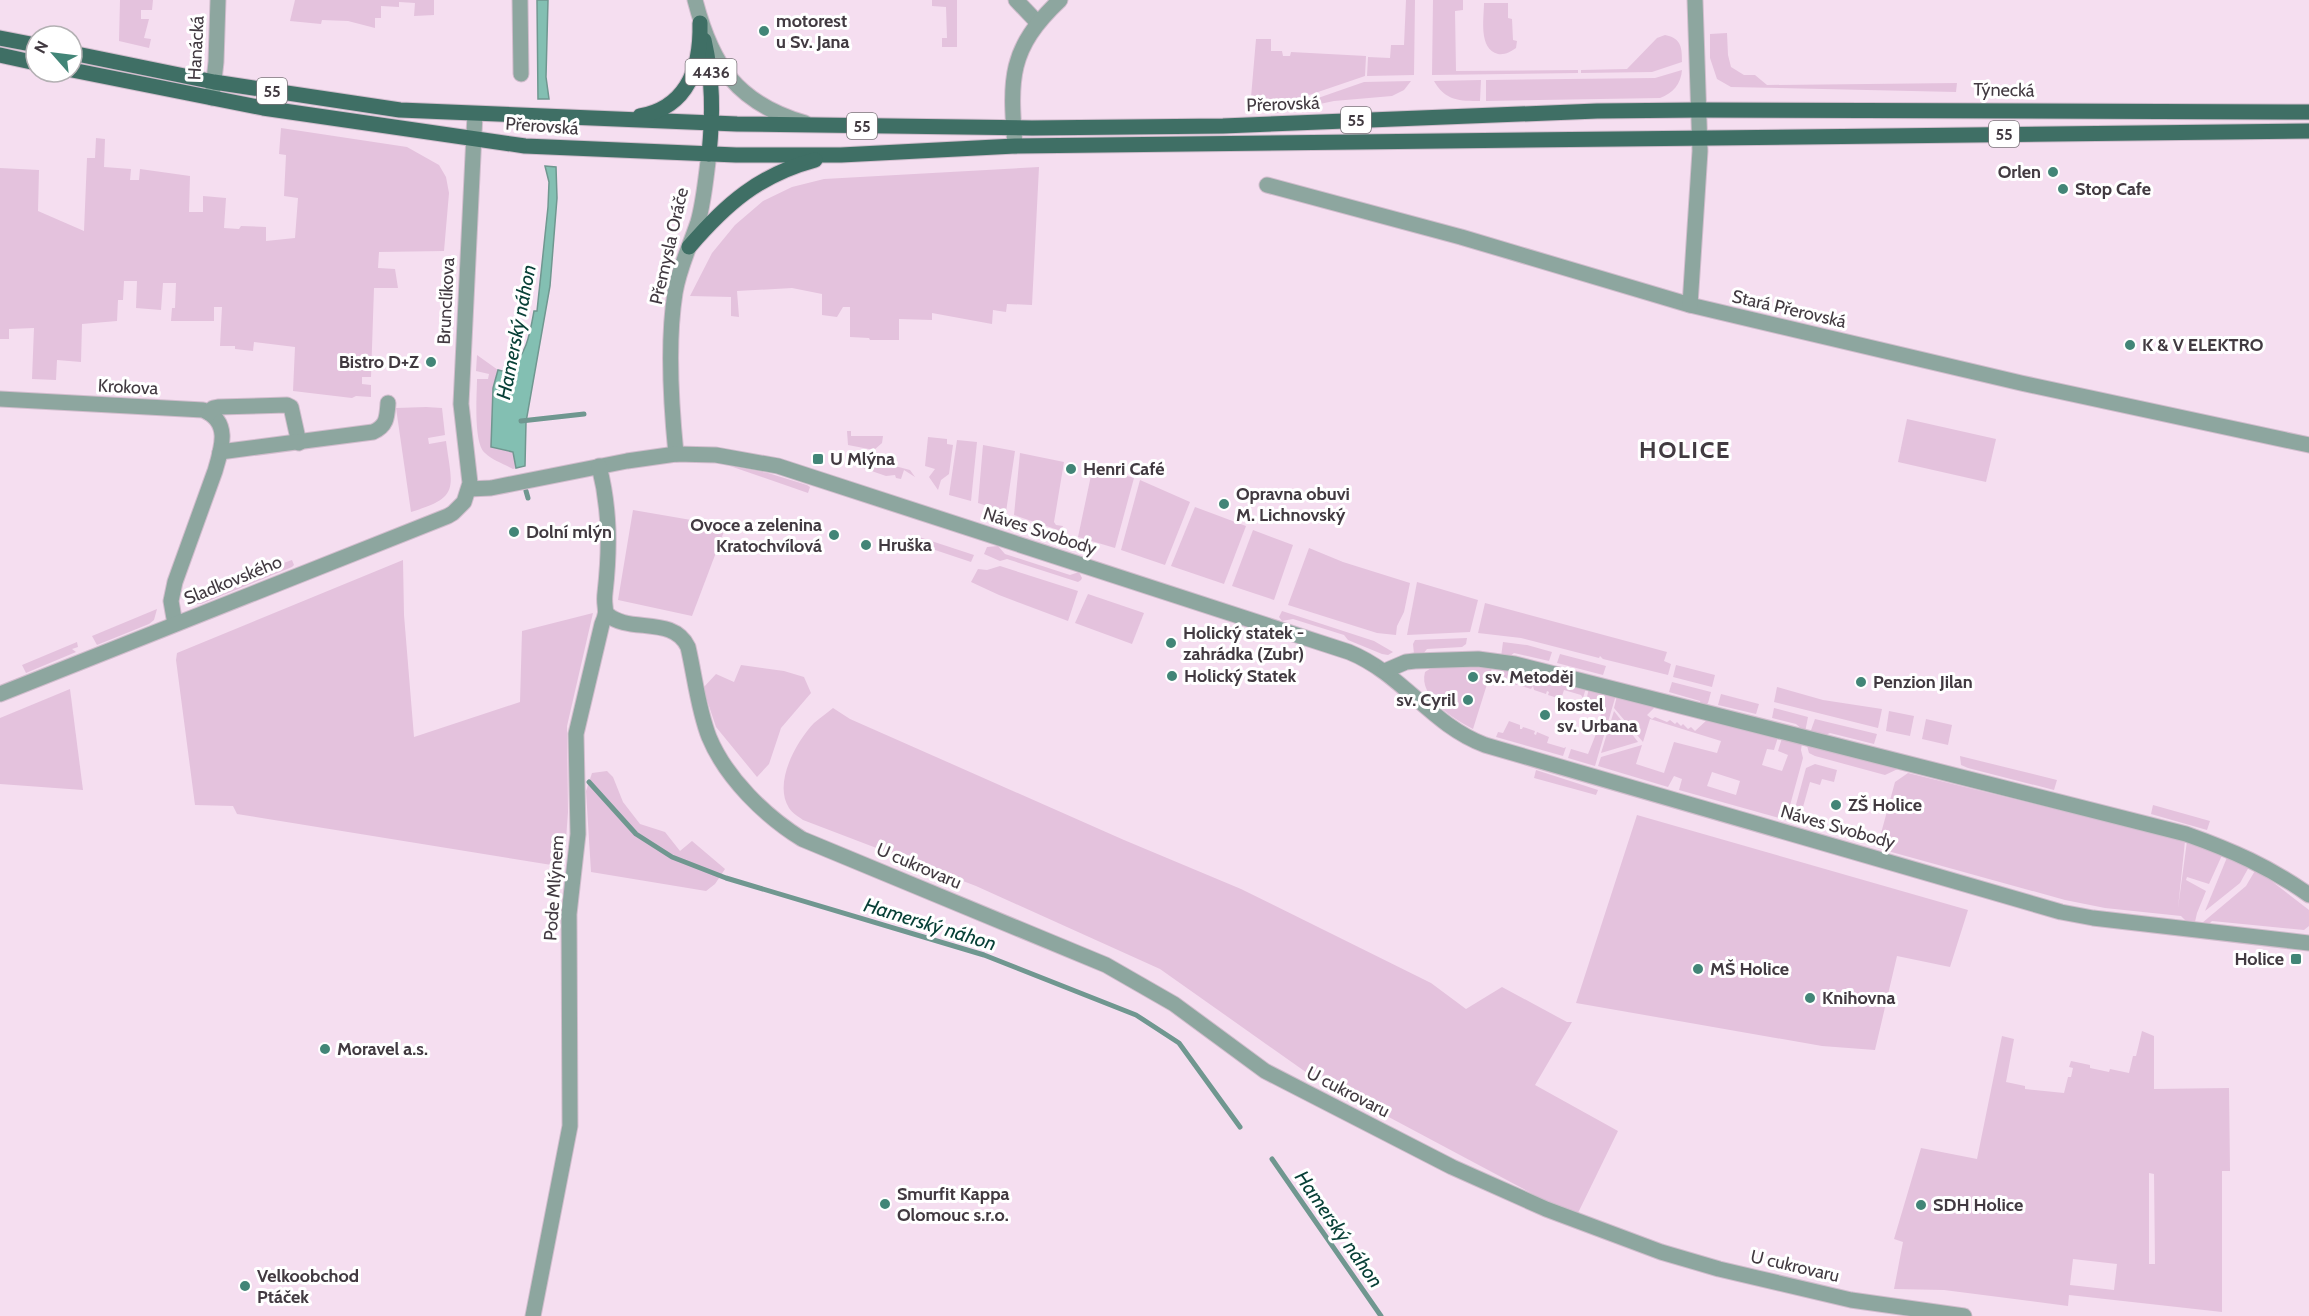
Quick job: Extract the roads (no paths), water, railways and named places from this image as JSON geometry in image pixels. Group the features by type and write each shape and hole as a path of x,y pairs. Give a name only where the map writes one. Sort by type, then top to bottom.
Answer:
{"main road":[{"path":"614,119 631,118 657,111 682,93 698,61 700,23"},
{"name":"4436","path":"700,23 711,73 712,123"},
{"path":"0,38 24,43"},
{"name":"Přerovská","path":"84,55 214,82 400,110 712,123 1013,127 1254,125 1484,115 1698,110"},
{"path":"0,56 24,61"},
{"name":"Přerovská","path":"84,72 301,114 525,146 709,154 841,155 1014,146 1699,137"},
{"name":"Týnecká","path":"1698,110 2309,112"},
{"path":"709,154 712,123"},
{"name":"55","path":"1699,137 2309,130"},
{"path":"689,247 729,205 757,184 790,168 841,155"}],"street":[{"name":"Hanácká","path":"212,98 218,0"},
{"path":"520,0 521,74"},
{"name":"4436","path":"694,0 700,23"},
{"path":"1016,0 1037,22"},
{"path":"1014,146 1012,89 1018,53 1037,22 1060,0"},
{"path":"1689,305 1699,137 1695,0"},
{"path":"700,23 721,66 740,90 766,109 813,126"},
{"name":"Brunclíkova","path":"469,489 461,404 474,114"},
{"name":"Přemysla Oráče","path":"676,454 673,421 673,315 679,277 701,210 709,154"},
{"name":"Stará Přerovská","path":"1267,184 1461,237 1689,305 2021,383 2309,445"},
{"name":"Krokova","path":"0,399 193,410 209,413"},
{"path":"220,452 358,435 381,428 386,422 388,403"},
{"path":"175,624 171,601 175,582 220,452 222,429 220,422 209,413 218,406 287,405 291,407 299,443"},
{"name":"Náves Svobody","path":"469,489 676,454 737,458 804,474 1338,648 1370,661 1385,671 1455,731 1479,743 1501,750 2061,912 2092,918 2309,944"},
{"name":"Pode Mlýnem","path":"533,1316 570,1126 569,914 578,834 576,734 602,624 608,614 605,596 609,562 609,520 599,466"},
{"name":"Sladkovského","path":"0,694 453,513 464,502 469,489"},
{"name":"U cukrovaru","path":"608,614 619,620 670,630 682,638 688,647 704,721 715,750 728,770 756,803 785,829 802,839 1106,965 1174,1004 1265,1071 1452,1167 1546,1209 1661,1252 1719,1269 1851,1300 1964,1316"},
{"path":"1385,671 1406,662 1415,661 1478,659 1515,664 2186,834 2256,862 2309,895"}],"waterway":[{"path":"521,421 584,414"},
{"name":"Hamerský náhon","path":"526,491 528,498"},
{"name":"Hamerský náhon","path":"589,782 636,834 672,857 726,878 984,955 1136,1015 1179,1043 1240,1127"},
{"name":"Hamerský náhon","path":"1272,1159 1381,1316"}],"place":[{"name":"motorest u Sv. Jana","path":"764,31"},
{"name":"Orlen","path":"2053,172"},
{"name":"Stop Cafe","path":"2063,189"},
{"name":"K & V ELEKTRO","path":"2130,345"},
{"name":"Bistro D+Z","path":"431,362"},
{"name":"U Mlýna","path":"818,459"},
{"name":"Henri Café","path":"1071,469"},
{"name":"Opravna obuvi M. Lichnovský","path":"1224,504"},
{"name":"Dolní mlýn","path":"514,532"},
{"name":"Ovoce a zelenina Kratochvílová","path":"834,535"},
{"name":"Hruška","path":"866,545"},
{"name":"Holický statek - zahrádka (Zubr)","path":"1171,643"},
{"name":"Holický Statek","path":"1172,676"},
{"name":"sv. Metoděj","path":"1473,677"},
{"name":"Penzion Jilan","path":"1861,682"},
{"name":"sv. Cyril","path":"1468,700"},
{"name":"kostel sv. Urbana","path":"1545,715"},
{"name":"ZŠ Holice","path":"1836,805"},
{"name":"Holice","path":"2296,959"},
{"name":"MŠ Holice","path":"1698,969"},
{"name":"Knihovna","path":"1810,998"},
{"name":"Moravel a.s.","path":"325,1049"},
{"name":"Smurfit Kappa Olomouc s.r.o.","path":"885,1204"},
{"name":"SDH Holice","path":"1921,1205"},
{"name":"Velkoobchod Ptáček","path":"245,1286"}],"district":[{"name":"HOLICE","path":"1685,450"}]}
